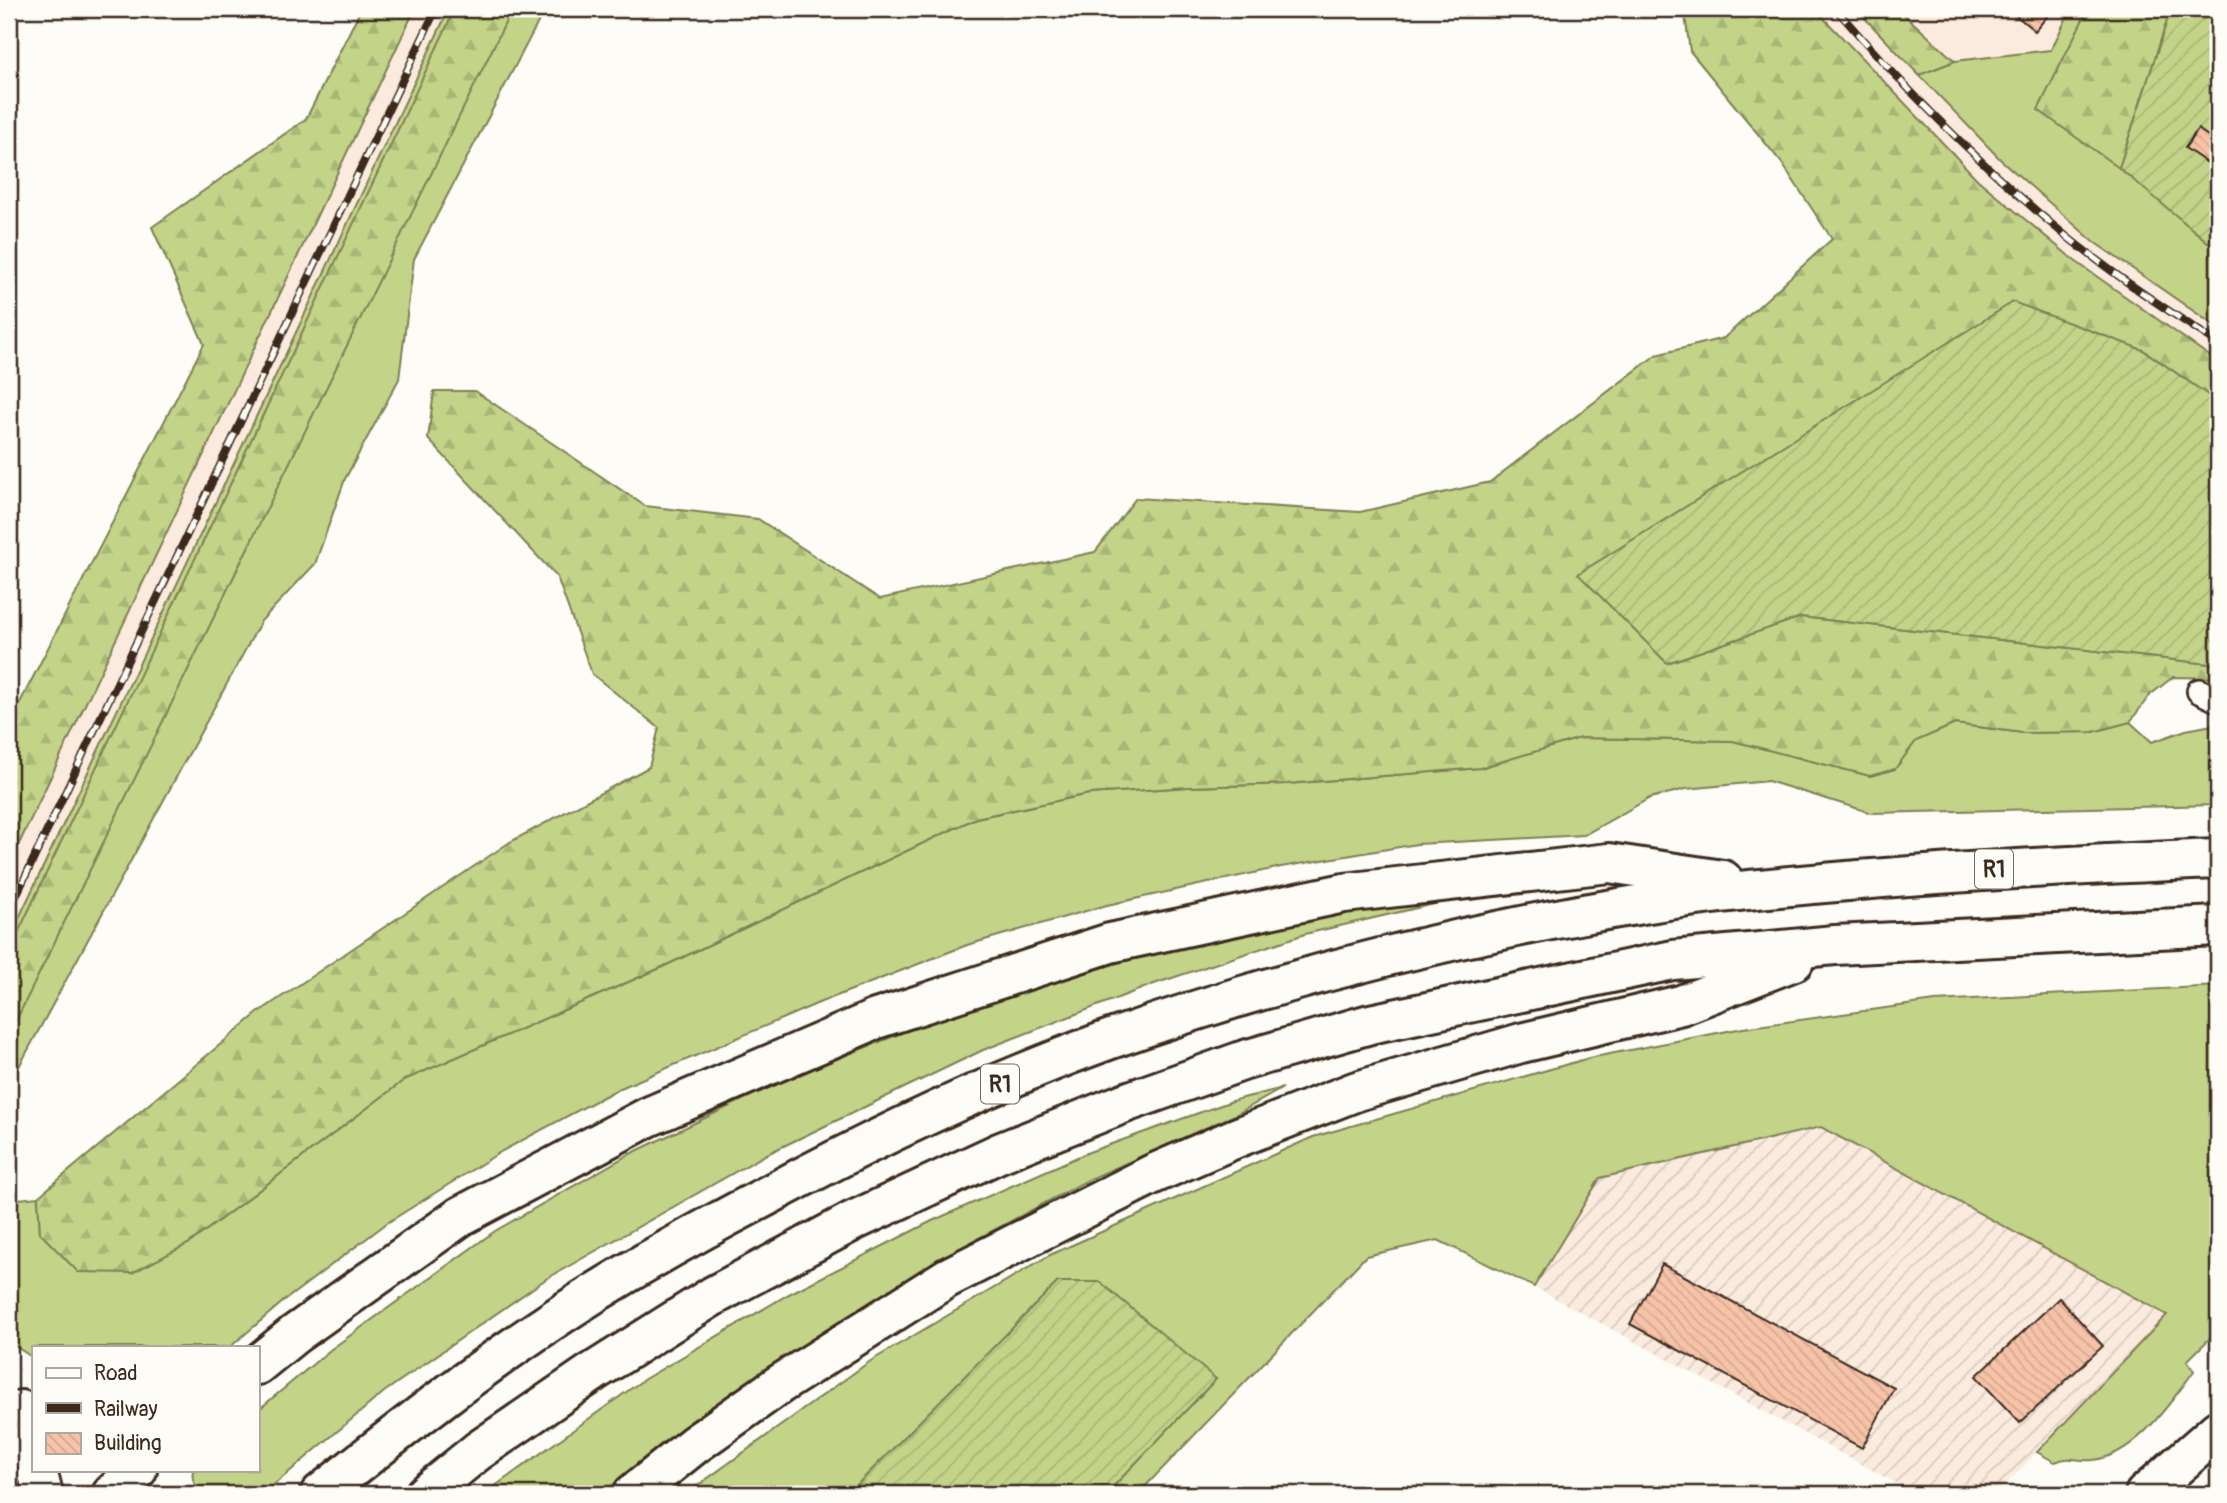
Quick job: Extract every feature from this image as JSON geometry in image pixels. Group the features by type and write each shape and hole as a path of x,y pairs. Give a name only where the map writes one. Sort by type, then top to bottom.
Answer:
{"main road":[{"name":"R1","path":"320,1494 431,1406 552,1320 681,1241 827,1163 985,1090 1105,1041 1349,964 1511,928 1657,902 1770,887 2014,867 2218,859"},
{"path":"259,1363 295,1334 461,1216 648,1117 876,1019 1110,943 1344,893 1609,863 1770,887"},
{"path":"425,1494 478,1451 713,1296 853,1221 999,1153 1126,1102 1245,1060 1370,1024 1673,960 1835,945 2218,926"},
{"path":"633,1494 694,1445 780,1384 947,1278 1153,1174 1357,1091 1521,1043 1681,1005 1835,945"},
{"path":"21,1410 32,1452"},
{"path":"2145,1494 2218,1430"},
{"path":"38,1472 43,1494"}],"shaded area":[{"path":"415,9 449,9 9,939 9,865"},
{"path":"1815,9 1855,9 2001,160 2095,242 2218,328 2218,362 2075,261 1978,180"},
{"path":"1898,9 2071,9 2051,50 1955,61"},
{"path":"1821,1127 2168,1315 1997,1494 1916,1494 1534,1287 1600,1178"}],"green space":[{"path":"361,9 415,9 9,865 9,724 204,344 152,227 306,119"},
{"path":"449,9 545,9 414,259 399,379 345,479 315,564 261,621 9,1085 9,939"},
{"path":"455,9 512,9 9,1035 9,952"},
{"path":"1684,9 1815,9 1978,180 2075,261 2218,362 2218,402 2143,350 1667,663 1801,617 2218,665 2218,678 2173,677 2150,695 2130,722 2093,732 2023,733 1955,724 1916,741 1895,769 1870,776 1733,741 1580,738 1480,768 1287,784 1089,794 976,818 658,969 404,1080 188,1244 132,1273 78,1272 40,1233 38,1197 259,1012 510,842 649,767 659,728 592,674 557,577 428,439 434,391 475,391 645,506 758,519 880,599 1095,552 1136,498 1360,512 1490,482 1656,355 1724,338 1832,239 1781,162 1690,51"},
{"path":"1856,9 1898,9 1955,61 1919,75"},
{"path":"2071,9 2218,9 2218,328 2094,242 2001,160 1919,75 1955,61 2051,50"},
{"path":"2088,9 2171,9 2119,168 2038,110"},
{"path":"2171,9 2218,9 2218,244 2215,248 2119,168"},
{"path":"2013,302 2143,350 2218,402 2218,665 1801,617 1667,663 1578,574"},
{"path":"2130,722 2152,742 2186,730 2218,724 2218,805 1872,813 1768,781 1686,789 1650,798 1584,835 1417,844 1281,867 1107,905 967,945 821,1002 616,1090 502,1151 387,1223 285,1300 231,1346 32,1346 32,1357 9,1342 9,1200 38,1197 40,1233 188,1244 404,1080 658,969 976,818 1089,794 1287,784 1480,768 1580,738 1733,741 1870,776 1895,769 1916,741 1955,724 2023,733 2093,732"},
{"path":"1473,895 1305,934 1154,984 983,1050 767,1154 546,1279 384,1392 263,1494 230,1495 207,1492 198,1488 193,1481 193,1472 259,1472 259,1409 330,1350 495,1231 628,1155 782,1081 944,1016 1127,960 1334,914"},
{"path":"2218,986 2218,1330 2187,1361 2194,1371 2151,1426 2124,1448 2109,1456 2093,1460 2065,1459 2055,1462 2037,1452 2167,1315 1821,1127 1600,1178 1534,1287 1438,1240 1366,1256 1138,1494 1106,1494 1216,1379 1058,1282 848,1494 686,1494 869,1362 1050,1255 1313,1137 1589,1058 1743,1028 1935,1001"},
{"path":"1283,1088 1235,1115 1088,1180 932,1263 733,1392 601,1494 484,1494 643,1380 789,1294 932,1221 1089,1152 1235,1100"},
{"path":"1058,1282 1100,1282 1216,1379 1106,1494 848,1494"}],"building":[{"path":"2008,9 2045,9 2050,13 2035,31"},
{"path":"2198,129 2218,143 2218,157 2212,166 2185,148"},
{"path":"1662,1264 1894,1388 1862,1448 1630,1324"},
{"path":"2059,1298 2103,1346 2020,1423 1976,1376"}],"railway":[{"path":"9,911 436,9"},
{"path":"1836,9 1887,67 1941,122 2025,201 2073,242 2218,343"}]}
